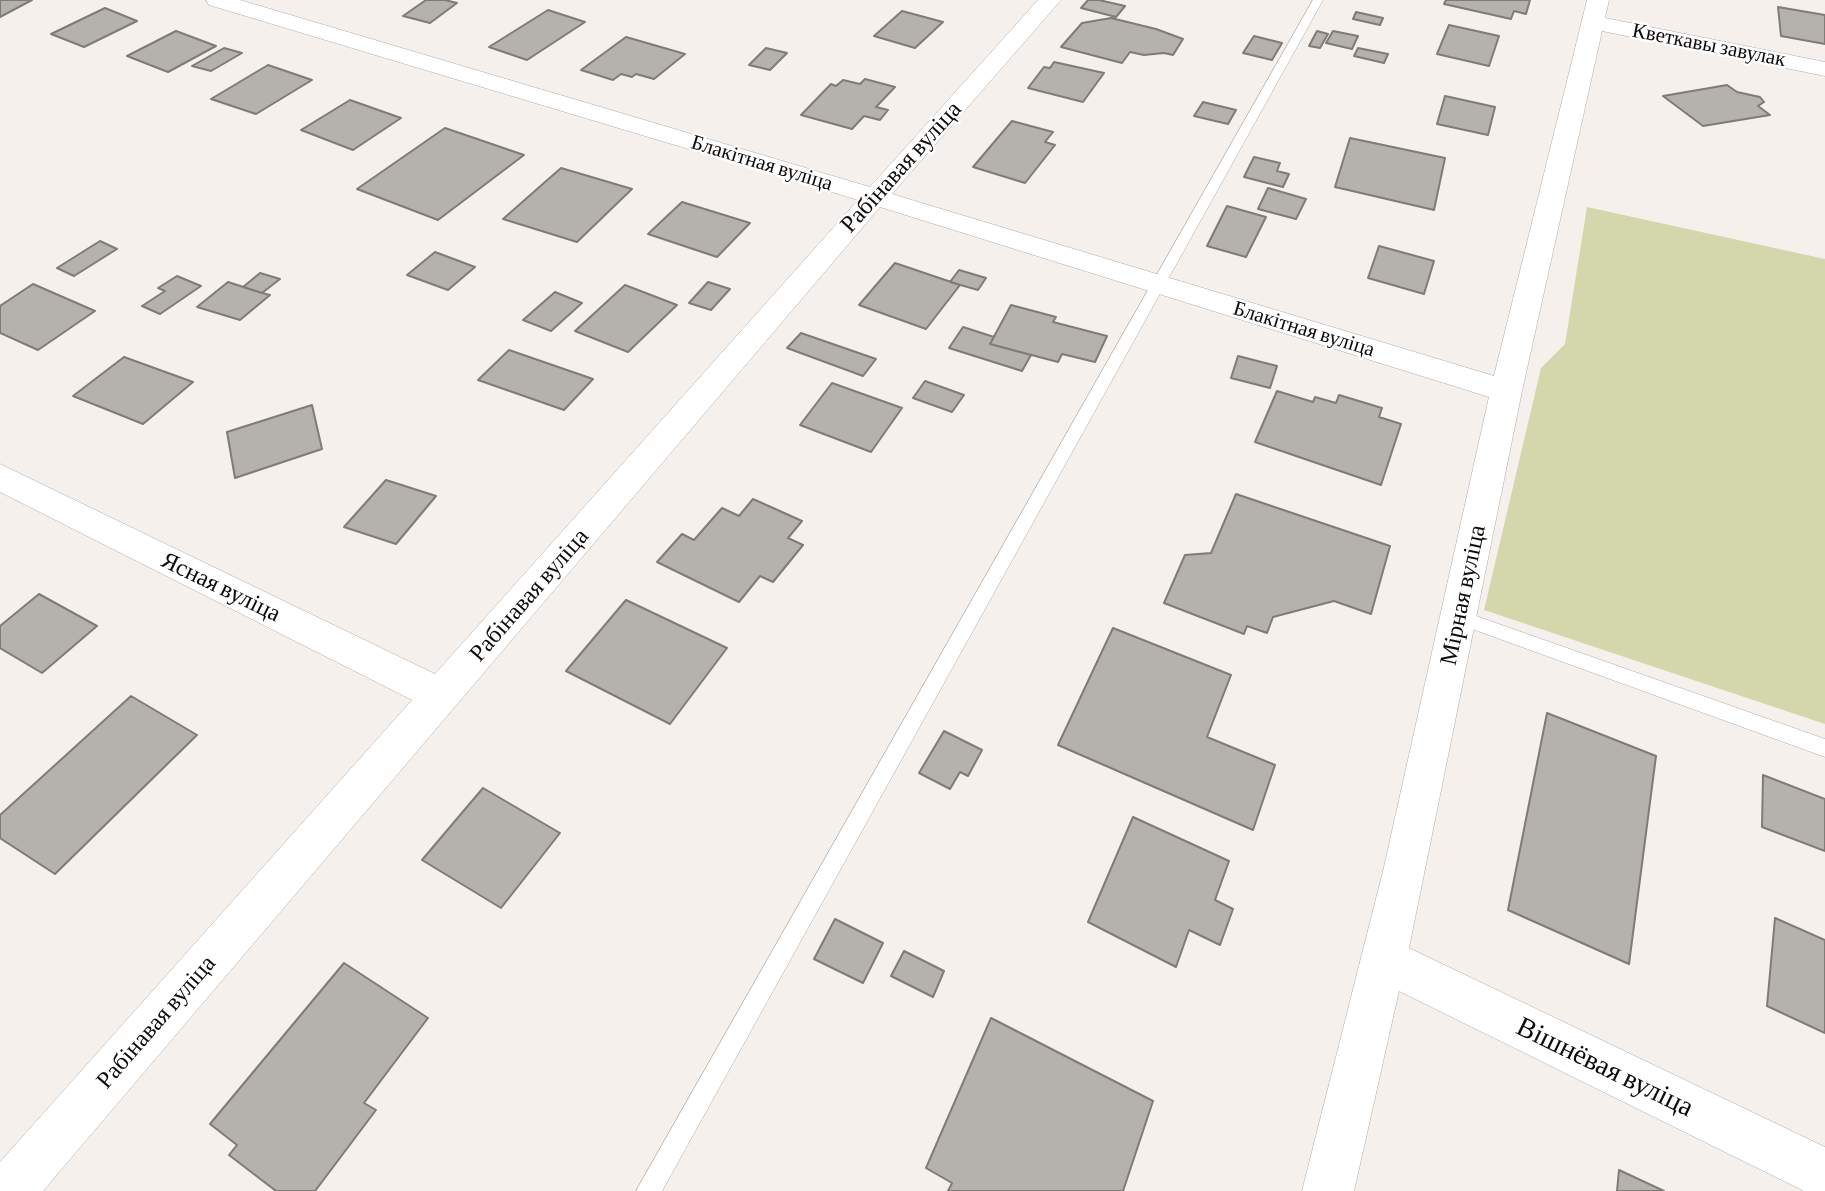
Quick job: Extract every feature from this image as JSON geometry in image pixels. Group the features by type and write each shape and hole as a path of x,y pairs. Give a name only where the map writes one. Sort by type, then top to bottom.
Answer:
{"street":[{"name":"Блакітная вуліца","path":"217,0 875,197 1506,391"},
{"name":"Рабінавая вуліца","path":"7,1191 1050,0"},
{"name":"Кветкавы завулак","path":"1595,11 1825,69"},
{"name":"Мірная вуліца","path":"1328,1191 1385,960 1506,391 1595,11"},
{"name":"Ясная вуліца","path":"0,477 442,696"},
{"name":"Вішнёвая вуліца","path":"1385,960 1825,1174"}],"lane":[{"path":"648,1191 1318,0"},
{"path":"1459,617 1825,748"},
{"path":"0,1187 7,1191"}],"green space":[{"path":"1587,207 1825,259 1825,724 1484,610 1541,368 1565,344"}],"building":[{"path":"0,0 32,0 0,17"},
{"path":"426,0 457,3 430,23 403,16"},
{"path":"1088,0 1125,6 1116,17 1081,8"},
{"path":"1446,0 1530,0 1526,14 1514,11 1511,19 1444,4"},
{"path":"1778,7 1825,15 1825,44 1781,36"},
{"path":"105,8 137,21 84,47 51,34"},
{"path":"548,10 585,22 527,60 489,47"},
{"path":"902,11 943,22 915,48 874,36"},
{"path":"1356,12 1383,18 1380,25 1353,19"},
{"path":"1111,18 1183,39 1173,55 1130,52 1122,63 1061,47 1082,23"},
{"path":"1449,25 1499,36 1489,66 1437,54"},
{"path":"176,31 216,46 168,72 127,56"},
{"path":"1317,31 1328,34 1320,48 1309,46"},
{"path":"1333,31 1358,36 1352,49 1326,43"},
{"path":"1254,36 1282,43 1272,60 1243,53"},
{"path":"626,37 685,54 654,79 636,74 632,77 621,74 613,80 581,70"},
{"path":"224,48 242,53 211,71 192,66"},
{"path":"766,48 787,53 770,70 749,65"},
{"path":"1358,48 1388,54 1384,63 1354,56"},
{"path":"1054,62 1104,73 1083,102 1028,88 1044,67 1050,68"},
{"path":"268,65 312,80 256,114 211,99"},
{"path":"865,79 895,87 876,107 888,110 880,120 864,116 852,129 801,115 831,84 836,86 843,80 860,84"},
{"path":"1727,85 1737,92 1760,97 1764,102 1758,106 1770,115 1703,126 1663,96"},
{"path":"1445,96 1495,107 1488,135 1437,124"},
{"path":"350,100 401,118 353,150 301,130"},
{"path":"1203,102 1236,110 1228,124 1194,116"},
{"path":"1012,121 1053,132 1045,142 1055,145 1025,183 973,167"},
{"path":"445,128 524,155 438,220 357,189"},
{"path":"1350,138 1445,158 1434,210 1335,187"},
{"path":"1254,157 1280,163 1277,171 1289,174 1283,187 1244,177"},
{"path":"561,168 632,189 577,242 503,219"},
{"path":"1268,188 1306,199 1296,219 1258,209"},
{"path":"682,202 750,223 717,257 648,234"},
{"path":"1227,206 1266,217 1246,257 1207,246"},
{"path":"100,241 117,249 74,276 57,268"},
{"path":"1379,246 1434,261 1424,294 1368,278"},
{"path":"435,252 475,267 448,290 407,275"},
{"path":"895,263 960,285 926,329 859,305"},
{"path":"959,270 986,278 978,290 950,282"},
{"path":"260,273 280,279 262,293 243,287"},
{"path":"177,276 201,286 160,314 142,306 165,291 158,288"},
{"path":"228,282 270,295 240,320 197,307"},
{"path":"708,282 730,289 711,310 689,303"},
{"path":"33,284 95,311 38,350 0,333 0,306"},
{"path":"625,285 677,305 628,352 575,331"},
{"path":"555,292 582,303 551,331 523,320"},
{"path":"1011,305 1056,317 1053,322 1107,336 1095,362 1062,354 1058,362 990,344"},
{"path":"963,327 994,337 990,344 1031,355 1022,371 949,348"},
{"path":"801,333 876,359 863,376 787,348"},
{"path":"509,350 593,379 564,410 478,380"},
{"path":"1238,356 1277,366 1270,388 1231,378"},
{"path":"124,357 193,382 143,424 73,396"},
{"path":"925,381 964,395 952,412 913,398"},
{"path":"832,383 902,408 871,452 800,425"},
{"path":"1277,391 1313,402 1315,397 1336,403 1339,395 1382,408 1379,417 1401,424 1381,485 1255,442"},
{"path":"312,405 322,449 235,478 227,432"},
{"path":"386,480 436,496 396,544 344,527"},
{"path":"1236,494 1390,546 1371,614 1334,601 1273,617 1267,633 1247,626 1244,634 1164,603 1185,555 1211,553"},
{"path":"753,499 802,521 788,538 803,545 773,582 760,576 739,602 657,562 682,534 694,540 722,508 739,516"},
{"path":"39,594 97,626 42,673 0,648 0,626"},
{"path":"626,600 727,648 670,724 566,671"},
{"path":"1113,628 1231,675 1207,737 1275,765 1253,830 1058,745"},
{"path":"131,696 197,735 55,874 0,838 0,815"},
{"path":"1547,713 1656,756 1629,964 1508,910"},
{"path":"944,731 982,750 968,776 960,772 950,789 919,773"},
{"path":"1763,775 1825,799 1825,851 1762,827"},
{"path":"483,788 560,833 501,908 422,860"},
{"path":"1133,817 1229,861 1215,900 1233,909 1220,945 1189,930 1176,967 1088,922"},
{"path":"1775,918 1825,940 1825,1033 1767,1006"},
{"path":"835,919 883,943 863,983 814,959"},
{"path":"904,951 944,971 933,997 891,976"},
{"path":"344,963 428,1018 364,1103 376,1110 315,1191 276,1191 229,1155 237,1145 210,1124"},
{"path":"991,1018 1153,1101 1123,1191 948,1191 952,1183 926,1168"},
{"path":"1619,1170 1664,1191 1617,1191"}]}
